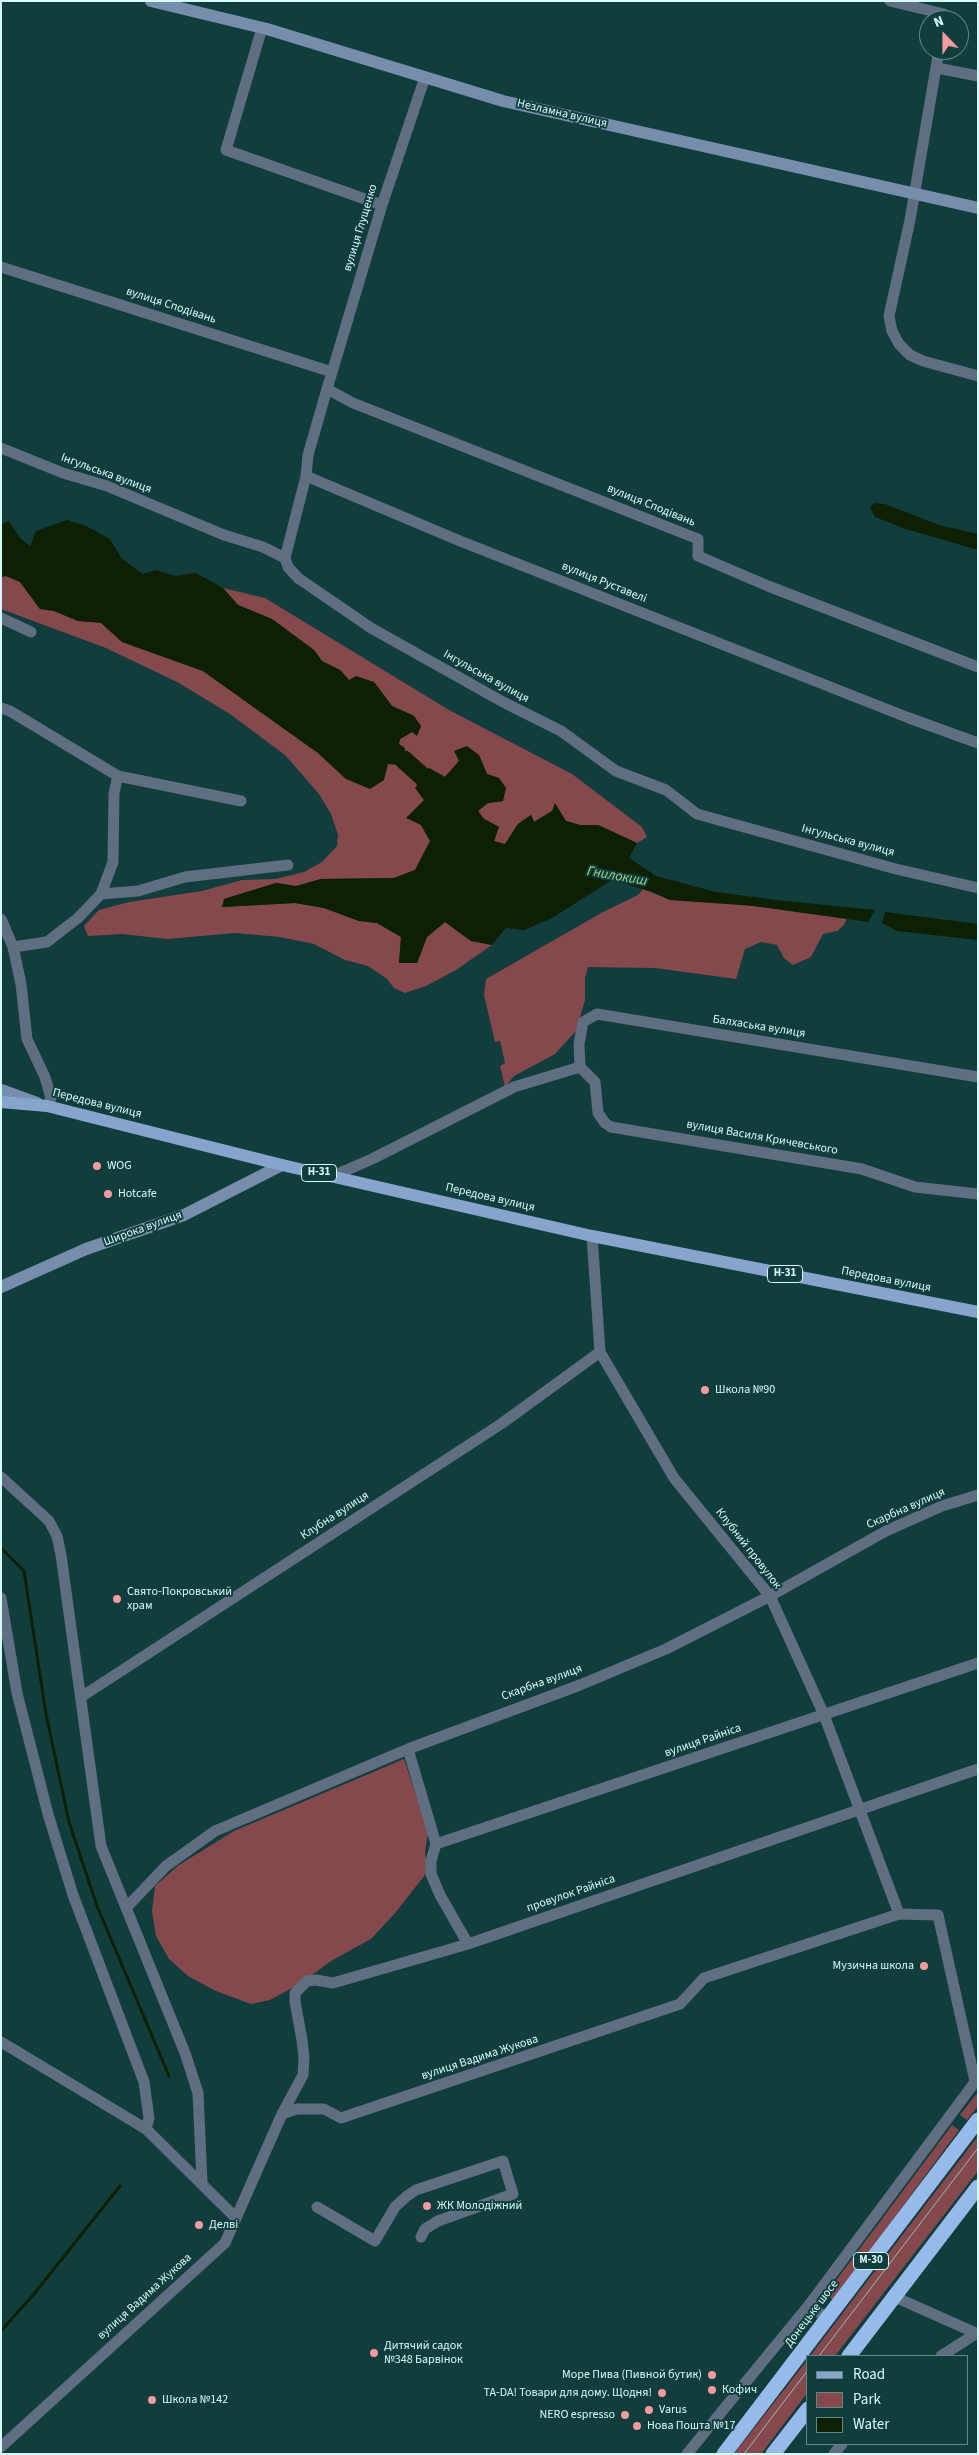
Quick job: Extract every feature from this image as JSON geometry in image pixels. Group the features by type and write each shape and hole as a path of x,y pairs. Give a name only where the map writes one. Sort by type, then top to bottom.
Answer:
{"highway":[{"name":"Донецьке шосе","path":"724,2454 978,2120"},
{"path":"850,2355 978,2187"},
{"path":"773,2454 806,2412"}],"main road":[{"name":"Н-31","path":"1,1102 47,1106"},
{"name":"Передова вулиця","path":"47,1106 282,1165 592,1236 978,1312"}],"street":[{"name":"Незламна вулиця","path":"151,1 262,28 503,101 978,208"},
{"path":"890,1 920,10"},
{"path":"262,28 226,150 382,205"},
{"path":"938,60 914,194 889,316 892,331 899,344 910,355 923,361 978,376"},
{"path":"937,68 978,76"},
{"name":"вулиця Глущенко","path":"327,389 382,205 425,77"},
{"name":"вулиця Сподівань","path":"1,267 332,372"},
{"path":"286,558 306,476 308,455 327,389"},
{"name":"вулиця Сподівань","path":"327,389 352,402 698,540 698,556 768,586 978,668"},
{"name":"Інгульська вулиця","path":"1,448 63,473 107,486 224,535 263,546 286,558 288,567 298,578 371,628 502,702 561,731 616,771 666,790 697,814 896,869 978,888"},
{"name":"вулиця Руставелі","path":"306,476 469,544 909,718 978,742"},
{"path":"1,618 31,632"},
{"path":"1,708 18,716 118,776 241,801"},
{"path":"13,947 46,942 78,918 101,894 113,862 114,793 118,776"},
{"path":"101,894 138,891 185,877 288,865"},
{"path":"1,919 13,947 21,984 27,1039 45,1077 51,1098 47,1106"},
{"name":"Балхаська вулиця","path":"580,1066 579,1044 583,1022 597,1014 978,1077"},
{"path":"333,1176 372,1159 514,1087 580,1066"},
{"name":"вулиця Василя Кричевського","path":"580,1066 595,1082 598,1113 605,1123 611,1126 862,1169 915,1187 978,1194"},
{"name":"Передова вулиця","path":"1,1090 47,1106"},
{"name":"Широка вулиця","path":"1,1287 86,1250 184,1215 282,1165"},
{"name":"Клубний провулок","path":"592,1236 600,1352 674,1478 770,1596 824,1715 899,1914"},
{"name":"Клубна вулиця","path":"80,1696 501,1424 600,1352"},
{"path":"1,1477 49,1521 57,1536 101,1846 185,2053 198,2093 202,2182"},
{"name":"Скарбна вулиця","path":"126,1908 166,1866 215,1831 408,1749 588,1681 666,1648 770,1596 886,1531 942,1506 978,1495"},
{"path":"1,1598 17,1693 48,1814 72,1895 144,2082 149,2118 146,2129"},
{"name":"вулиця Райніса","path":"436,1844 978,1663"},
{"path":"408,1749 436,1844 431,1860 431,1874 440,1895 468,1944"},
{"name":"провулок Райніса","path":"282,2114 303,2075 302,2040 295,1993 307,1981 316,1980 333,1983 468,1944 859,1809 978,1770"},
{"name":"вулиця Вадима Жукова","path":"1,2446 225,2243 282,2114 297,2109 324,2109 341,2118 680,2004 704,1978 899,1914 938,1915 976,2080"},
{"path":"1,2042 146,2129 202,2182 236,2218"},
{"path":"687,2454 808,2305 976,2080"},
{"path":"317,2207 375,2241 395,2207 406,2196 416,2190 502,2161 513,2194 438,2221 424,2229 421,2237"},
{"path":"895,2297 977,2334"},
{"path":"808,2305 828,2319"},
{"path":"943,2355 977,2334"}],"green space":[{"path":"6,576 20,582 40,609 54,611 78,621 101,622 122,642 203,671 318,753 346,779 388,763 400,739 412,732 414,716 392,706 374,682 349,680 340,670 322,661 314,650 272,619 238,605 223,588 265,598 449,710 572,774 642,827 647,837 637,843 598,825 580,825 566,821 552,811 534,822 531,815 518,824 505,845 494,841 499,827 484,819 478,811 488,803 503,801 499,778 487,774 479,755 459,761 445,777 429,768 423,777 424,800 421,825 430,841 415,870 394,878 321,879 296,886 276,883 224,899 223,907 295,903 324,908 359,921 377,923 401,937 399,963 417,963 427,937 445,922 471,941 492,945 456,970 426,986 405,993 394,988 387,979 368,966 345,960 314,944 280,937 235,933 167,939 122,934 88,936 84,926 99,910 129,902 202,891 242,880 275,879 304,872 322,862 337,846 338,835 331,814 319,794 285,755 230,714 179,683 106,648 1,609 1,577"},
{"path":"643,889 670,900 730,903 847,918 844,925 837,931 823,934 811,957 793,965 784,958 777,945 761,942 745,949 736,979 655,968 588,967 585,978 585,1000 576,1031 555,1054 514,1076 505,1087 500,1066 505,1063 500,1041 495,1042 484,995 486,979 603,912 638,895"},
{"path":"404,1759 428,1832 425,1853 428,1871 396,1912 371,1939 331,1961 301,1983 270,2000 251,2004 216,1991 188,1976 169,1959 156,1936 152,1911 155,1886 179,1865 234,1831"},
{"path":"978,2092 978,2106 967,2120 960,2115"},
{"path":"952,2125 959,2130 833,2300 826,2294"},
{"path":"978,2136 978,2171 836,2355 811,2355"},
{"path":"806,2362 806,2395 761,2454 734,2454"}],"water":[{"path":"875,503 885,504 939,525 978,534 978,550 906,529 875,517 870,507"},
{"path":"67,520 86,526 110,539 122,559 143,574 156,570 175,576 196,573 223,588 238,605 272,619 314,650 322,661 340,670 349,680 356,676 374,682 392,706 414,716 421,726 417,736 412,732 400,739 399,744 405,748 404,760 399,765 388,764 384,780 370,789 346,779 318,753 203,671 122,642 101,623 78,621 54,611 40,609 20,582 6,576 1,577 1,524 9,521 20,538 30,546 36,531"},
{"path":"467,746 479,755 487,774 499,778 506,788 503,801 488,803 478,811 484,819 499,827 494,841 505,844 518,824 531,815 534,822 552,811 555,803 566,821 580,825 598,825 637,843 629,858 656,876 716,892 875,910 868,922 754,906 670,900 653,892 612,880 552,918 524,930 506,928 492,945 471,941 445,922 427,937 417,963 399,963 401,937 377,923 359,921 324,908 295,903 222,907 224,899 276,883 296,886 321,879 394,878 415,870 430,841 421,825 406,818 424,800 415,788 429,768 445,777 459,761 454,751"},
{"path":"885,912 978,924 978,940 897,931 882,923"}],"waterway":[{"name":"Гнилокиш","path":"404,760 423,777 437,796"},
{"path":"1,1548 24,1571 46,1714 69,1822 97,1906 169,2076"},
{"path":"1,2331 34,2294 120,2186"}],"tram line":[{"path":"820,2355 978,2148"},
{"path":"744,2454 806,2373"}],"place":[{"name":"WOG","path":"97,1166"},
{"name":"Hotcafe","path":"108,1194"},
{"name":"Школа №90","path":"705,1390"},
{"name":"Свято-Покровський храм","path":"117,1599"},
{"name":"Музична школа","path":"924,1966"},
{"name":"ЖК Молодіжний","path":"427,2206"},
{"name":"Делві","path":"199,2225"},
{"name":"Дитячий садок №348 Барвінок","path":"374,2353"},
{"name":"Море Пива (Пивной бутик)","path":"712,2375"},
{"name":"Кофич","path":"712,2390"},
{"name":"TA-DA! Товари для дому. Щодня!","path":"662,2393"},
{"name":"Школа №142","path":"152,2400"},
{"name":"Varus","path":"649,2410"},
{"name":"NERO espresso","path":"625,2415"},
{"name":"Нова Пошта №17","path":"637,2426"}]}
